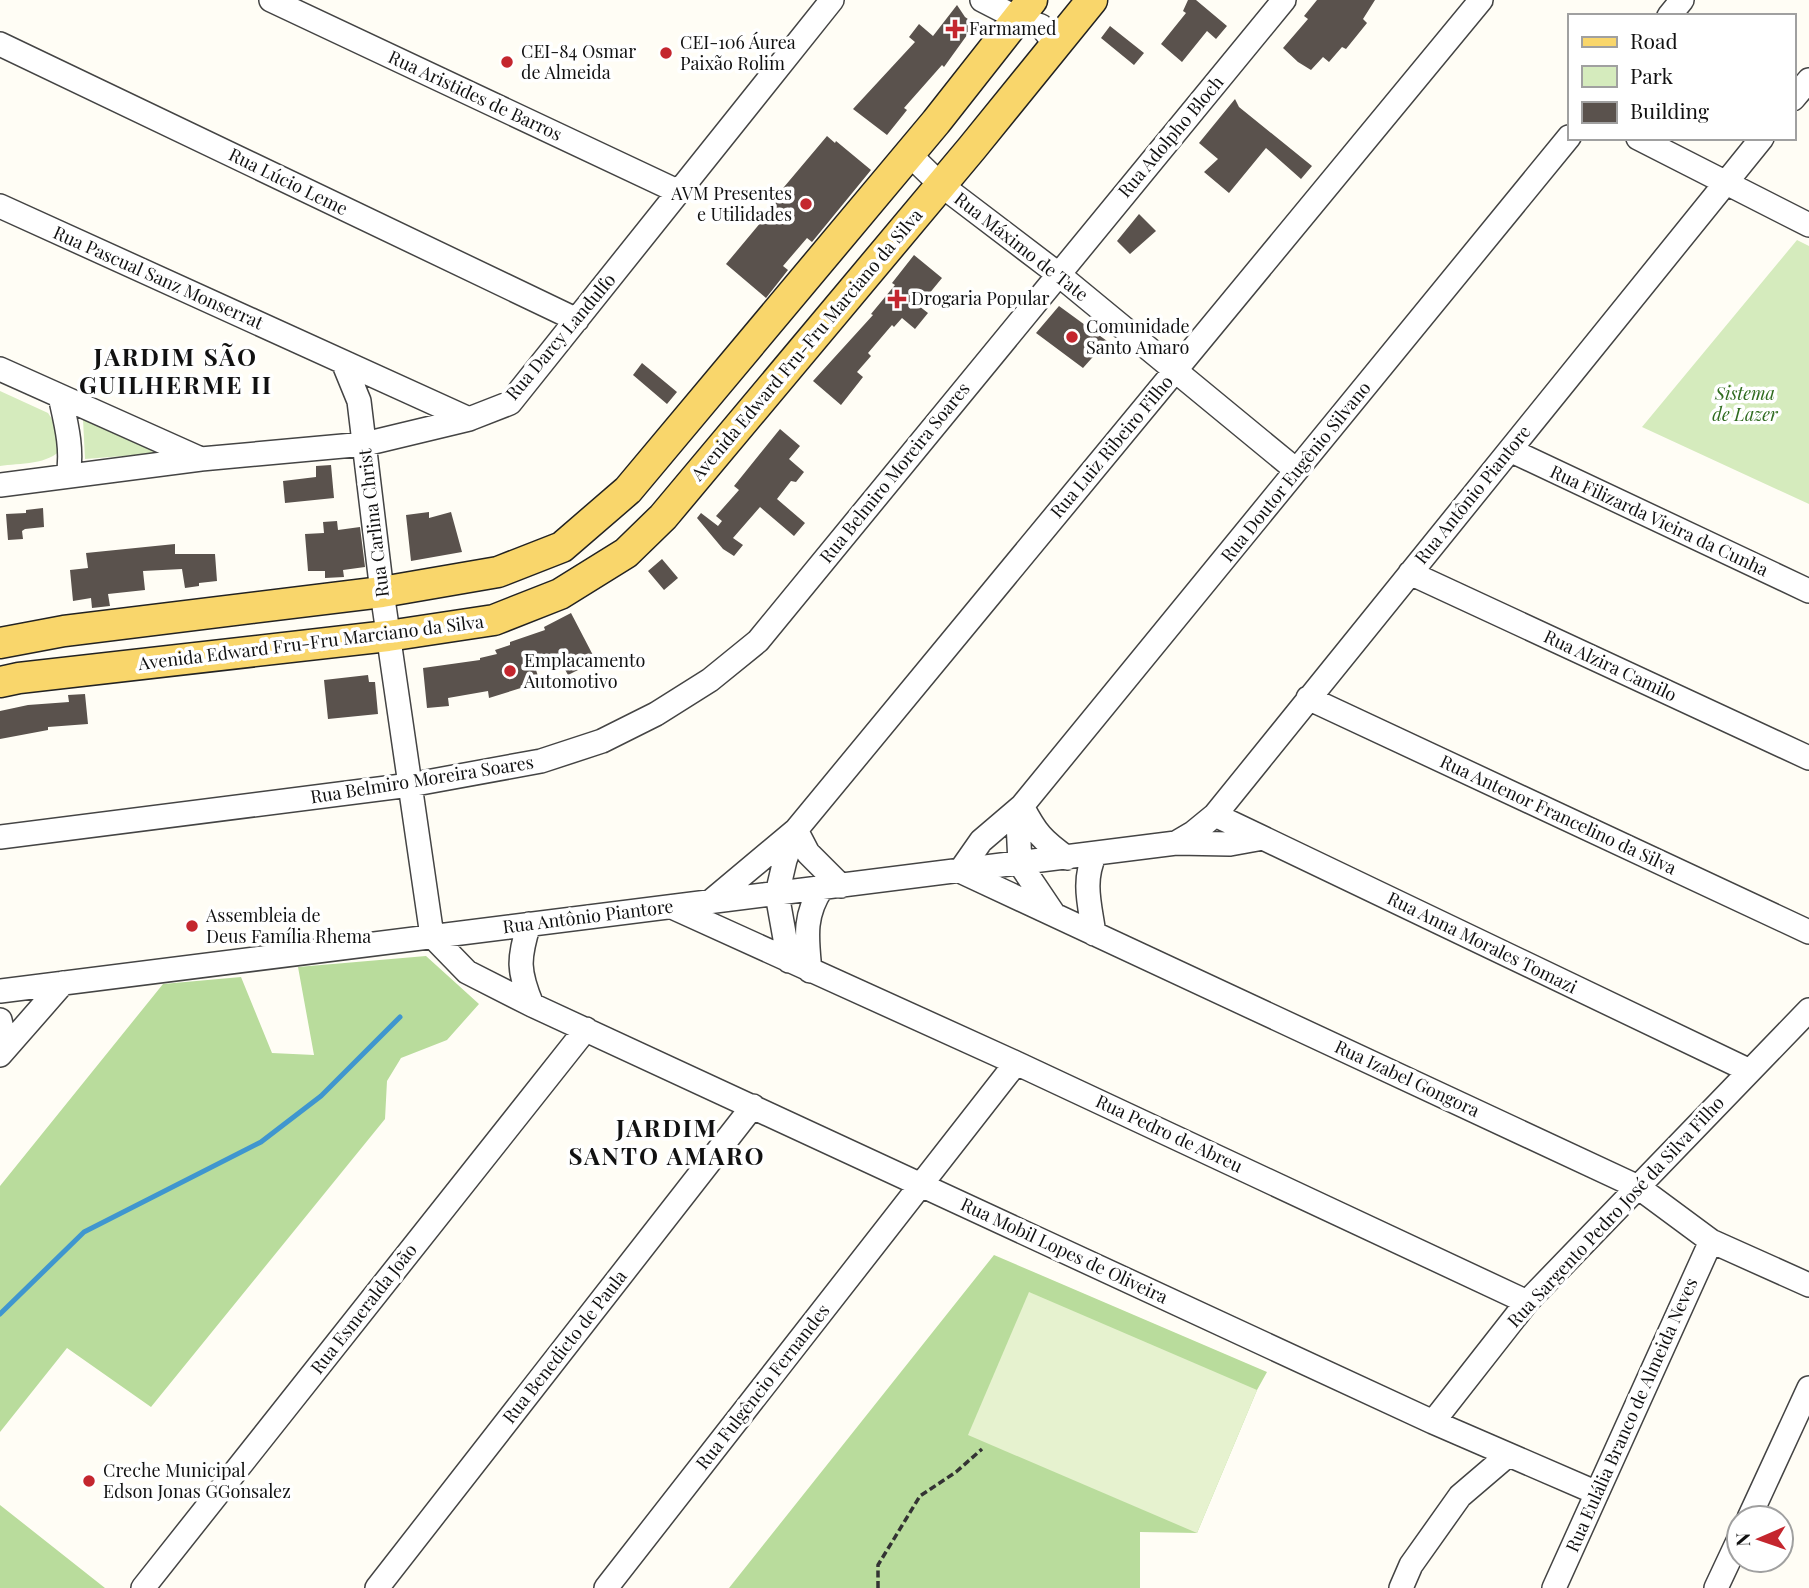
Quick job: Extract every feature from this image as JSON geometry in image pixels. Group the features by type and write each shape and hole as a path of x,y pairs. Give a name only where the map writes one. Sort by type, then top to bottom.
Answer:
{"main road":[{"name":"Avenida Edward Fru-Fru Marciano da Silva","path":"0,682 388,636 494,620 560,594 626,553 663,517 1093,0"},
{"path":"0,643 64,631 382,592 498,572 562,547 628,490 936,122 1025,9"}],"street":[{"name":"Rua Aristides de Barros","path":"271,0 679,192"},
{"name":"Rua Darcy Landulfo","path":"0,485 201,459 365,444 469,419 510,403 832,0"},
{"path":"982,0 1025,9 1056,45"},
{"name":"Rua Adolpho Bloch","path":"1058,274 1284,0"},
{"name":"Rua Luiz Ribeiro Filho","path":"710,902 796,830 1482,0"},
{"path":"1671,14 1682,0"},
{"name":"Rua Lúcio Leme","path":"0,44 577,320"},
{"path":"1795,97 1809,80"},
{"name":"Rua Doutor Eugênio Silvano","path":"960,871 981,841 1022,806 1568,138"},
{"path":"1642,140 1809,225"},
{"name":"Rua Antônio Piantore","path":"1177,843 1215,815 1760,140"},
{"path":"908,153 941,185"},
{"name":"Rua Máximo de Tate","path":"941,185 1058,274 1296,470"},
{"name":"Rua Pascual Sanz Monserrat","path":"0,206 469,419"},
{"name":"Rua Belmiro Moreira Soares","path":"0,837 410,785 541,761 602,741 656,714 710,680 758,641 1058,274"},
{"name":"Rua Carlina Christ","path":"343,362 359,401 388,636 432,936"},
{"path":"0,369 201,459"},
{"path":"60,396 70,443 68,476"},
{"name":"Rua Filizarda Vieira da Cunha","path":"1510,450 1809,591"},
{"name":"Rua Alzira Camilo","path":"1410,573 1809,758"},
{"name":"Rua Antenor Francelino da Silva","path":"1308,698 1809,932"},
{"path":"1022,806 1035,831 1067,858"},
{"path":"1022,806 1018,821 1020,864 1055,915"},
{"name":"Rua Anna Morales Tomazi","path":"1215,815 1750,1071"},
{"path":"796,830 831,887 811,903 806,929 810,971"},
{"name":"Rua Luiz Ribeiro Filho","path":"777,894 796,830"},
{"name":"Rua Antônio Piantore","path":"0,990 1177,843 1230,844 1263,838"},
{"path":"1094,933 1087,890 1088,869 1095,854"},
{"name":"Rua Izabel Gongora","path":"960,871 1638,1187 1710,1241 1809,1285"},
{"path":"777,894 789,961"},
{"name":"Rua Pedro de Abreu","path":"672,907 1016,1063 1527,1302"},
{"path":"529,924 521,951 522,979 533,1005"},
{"name":"Rua Mobil Lopes de Oliveira","path":"432,936 467,972 533,1005 1433,1422 1597,1493"},
{"path":"1,1054 63,983"},
{"name":"Rua Sargento Pedro José da Silva Filho","path":"1433,1422 1527,1302 1809,1010"},
{"path":"0,1020 3,1033 1,1054"},
{"name":"Rua Esmeralda João","path":"143,1588 586,1029"},
{"name":"Rua Fulgêncio Fernandes","path":"606,1588 1016,1063"},
{"name":"Rua Benedicto de Paula","path":"377,1588 753,1106"},
{"name":"Rua Eulália Branco de Almeida Neves","path":"1554,1588 1710,1241"},
{"path":"1755,1504 1809,1388"},
{"path":"1401,1588 1411,1565 1460,1496 1508,1455"},
{"path":"1716,1588 1725,1569"}],"path":[{"path":"878,1588 878,1565 920,1496 956,1472 982,1449"}],"green space":[{"name":"Sistema de Lazer","path":"1797,240 1809,246 1809,504 1642,427"},
{"path":"0,391 48,413 54,422 62,448 57,454 34,462 0,466"},
{"path":"77,409 161,453 85,459 83,419"},
{"path":"426,956 479,1004 447,1040 401,1058 387,1081 385,1119 151,1407 67,1348 0,1432 0,1186 163,984 241,977 272,1053 314,1055 298,967"},
{"path":"994,1255 1267,1372 1197,1533 1140,1532 1140,1588 729,1588"},
{"path":"1029,1292 1257,1390 1197,1533 968,1435"},
{"path":"0,1505 105,1588 0,1588"}],"building":[{"path":"1188,0 1196,0 1227,26 1216,39 1207,31 1182,62 1161,44 1186,13 1183,11"},
{"path":"1317,0 1375,0 1363,19 1367,23 1346,49 1342,47 1329,62 1323,57 1311,70 1283,48 1308,19 1304,16"},
{"path":"957,5 965,17 975,24 944,67 942,65 904,108 907,110 887,135 853,109 915,42 909,37 919,24 933,36"},
{"path":"1110,26 1144,53 1134,65 1101,38"},
{"path":"1235,99 1239,107 1312,166 1301,179 1266,148 1229,193 1204,172 1218,159 1199,143"},
{"path":"827,136 871,170 812,242 807,238 783,266 788,270 766,298 726,264 772,209 768,206"},
{"path":"1139,214 1156,231 1130,254 1117,241"},
{"path":"914,255 942,278 919,306 928,313 915,329 902,318 894,327 892,325 868,353 871,356 857,372 863,377 841,405 813,381 873,315 871,314 895,285 892,283"},
{"name":"Comunidade Santo Amaro","path":"1059,306 1107,341 1083,368 1036,333"},
{"path":"642,363 677,392 667,404 633,375"},
{"path":"780,429 800,446 789,459 804,472 796,482 791,481 777,499 805,523 794,536 760,507 733,538 743,545 734,556 723,549 697,518 701,513 718,526 722,521 716,516 739,490 734,486"},
{"path":"331,465 334,498 285,503 283,481 316,477 316,466"},
{"path":"43,508 44,527 25,529 22,531 23,539 8,540 6,514 26,513 26,510"},
{"path":"429,512 429,518 451,512 462,552 411,561 406,515"},
{"path":"337,521 338,530 360,527 365,567 343,570 344,577 325,578 325,571 308,571 305,534 324,533 323,522"},
{"path":"175,544 175,554 215,554 217,581 185,588 182,569 143,571 145,590 108,594 110,606 92,608 91,598 73,601 70,570 88,568 86,553"},
{"path":"662,559 678,578 664,590 648,571"},
{"path":"571,613 596,661 568,675 561,662 536,670 540,682 489,698 488,691 448,698 449,706 427,708 423,668 480,660 497,654 495,650 545,630 544,627"},
{"path":"368,675 369,682 375,682 378,714 328,719 324,680"},
{"path":"85,694 88,724 48,727 48,730 0,739 0,711 28,705 69,702 68,695"}],"waterway":[{"path":"0,1314 84,1232 261,1142 321,1096 400,1017"}],"place":[{"name":"Farmamed","path":"955,29"},
{"name":"CEI-106 Áurea Paixão Rolim","path":"666,53"},
{"name":"CEI-84 Osmar de Almeida","path":"507,62"},
{"name":"AVM Presentes e Utilidades","path":"806,204"},
{"name":"Drogaria Popular","path":"897,299"},
{"name":"Comunidade Santo Amaro","path":"1072,337"},
{"name":"Emplacamento Automotivo","path":"510,671"},
{"name":"Assembleia de Deus Família Rhema","path":"192,926"},
{"name":"Creche Municipal Edson Jonas GGonsalez","path":"89,1481"}],"district":[{"name":"JARDIM SÃO GUILHERME II","path":"176,372"},
{"name":"JARDIM SANTO AMARO","path":"667,1143"}]}
